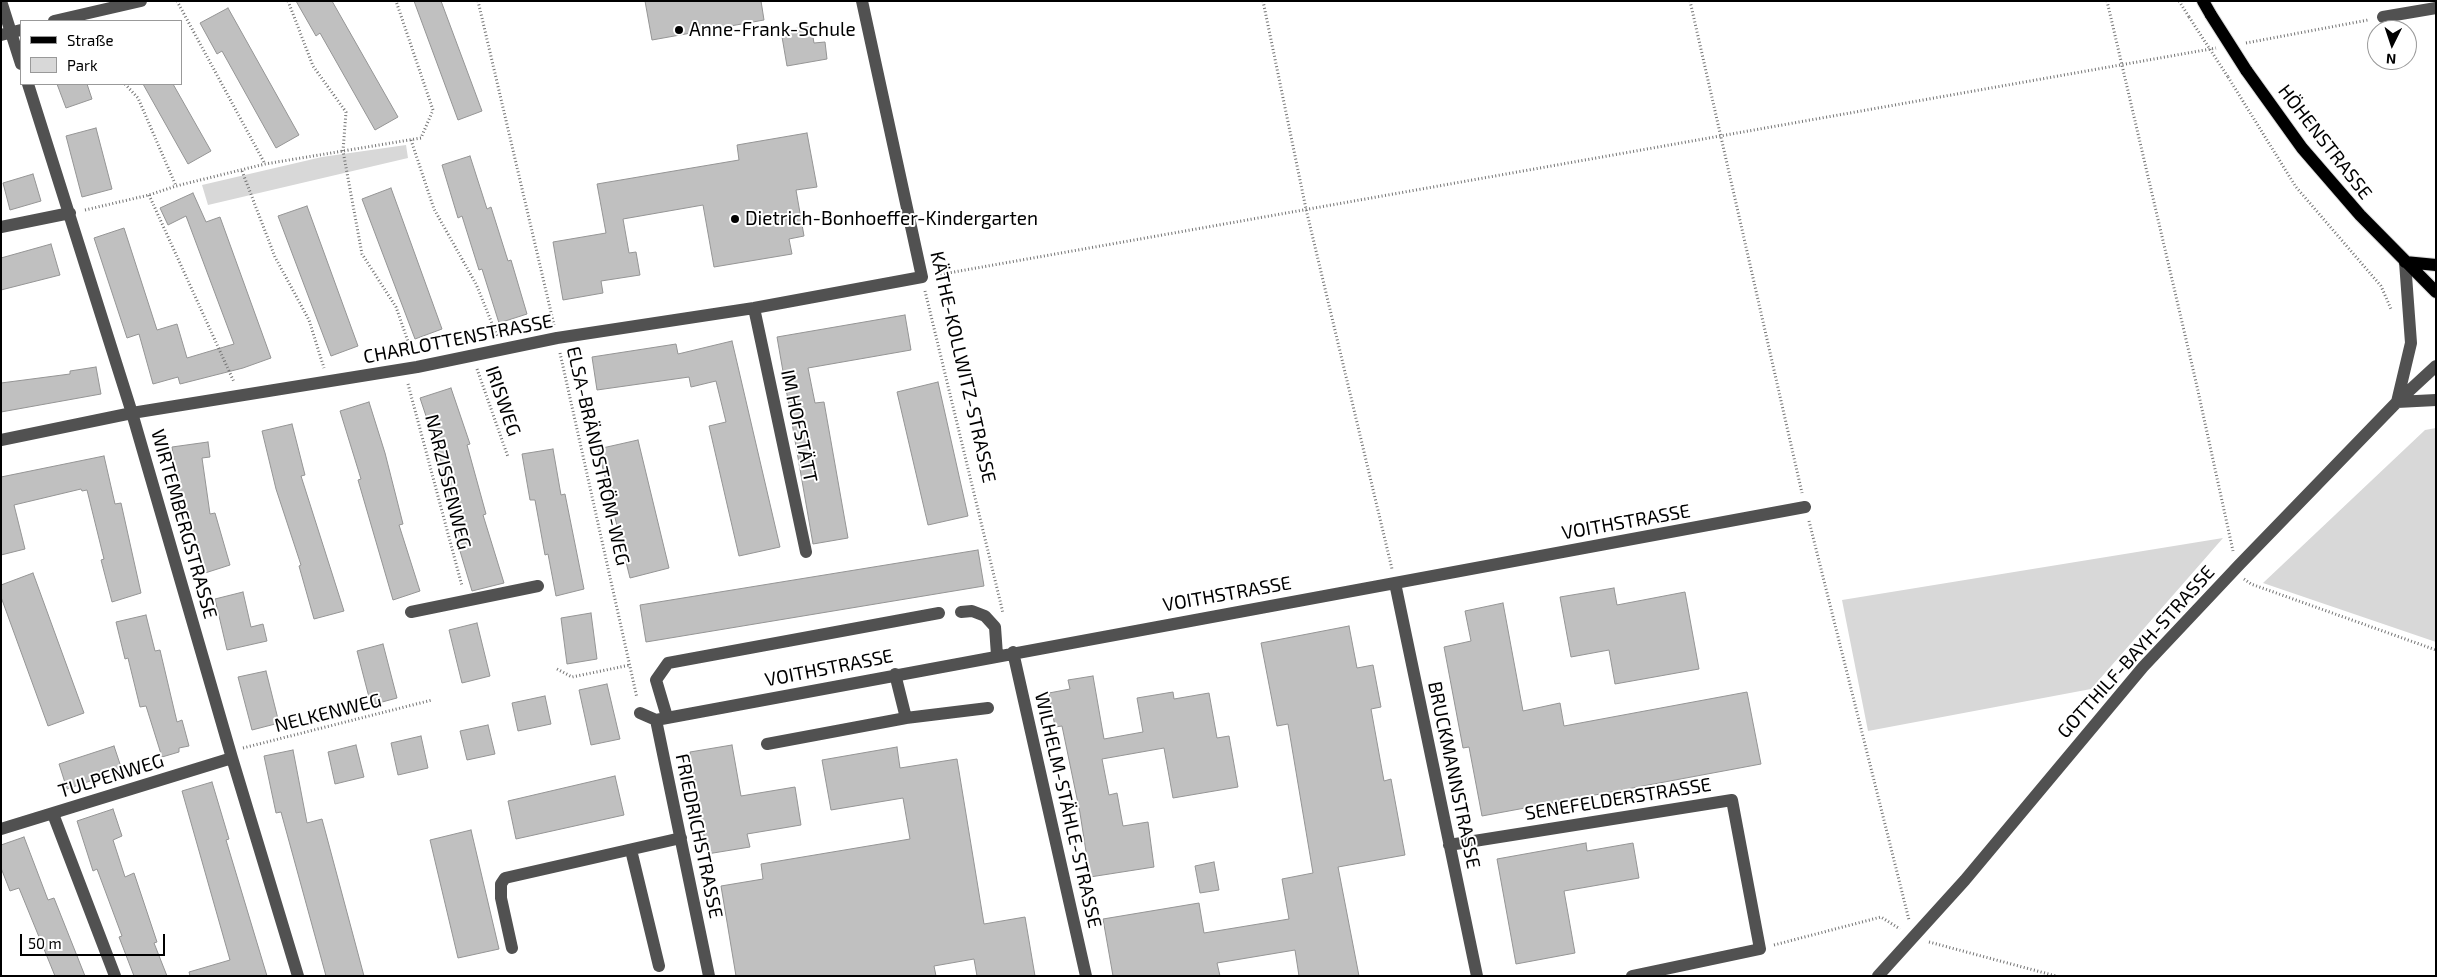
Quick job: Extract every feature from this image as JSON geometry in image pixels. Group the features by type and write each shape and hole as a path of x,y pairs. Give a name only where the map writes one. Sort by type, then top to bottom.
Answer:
{"main road":[{"name":"HÖHENSTRASSE","path":"2203,1 2246,70 2302,148 2360,215 2436,292"},
{"path":"2405,262 2436,265"}],"street":[{"path":"1,1 20,61"},
{"path":"58,20 141,1"},
{"name":"KÄTHE-KOLLWITZ-STRASSE","path":"862,1 922,277"},
{"path":"2383,17 2436,8"},
{"name":"WIRTEMBERGSTRASSE","path":"28,85 132,413 231,755 298,976"},
{"path":"1,227 70,213"},
{"path":"2405,262 2411,343 2397,402 2436,400"},
{"name":"CHARLOTTENSTRASSE","path":"1,440 132,413 328,383 557,338 754,308 922,277"},
{"name":"IM HOFSTÄTT","path":"754,308 806,552"},
{"name":"GOTTHILF-BAYH-STRASSE","path":"1878,976 1965,880 2143,667 2397,402 2436,366"},
{"name":"VOITHSTRASSE","path":"662,719 1013,652 1805,507"},
{"name":"BRUCKMANNSTRASSE","path":"1395,583 1477,976"},
{"path":"411,612 538,586"},
{"path":"961,612 972,611 985,616 994,627 997,655"},
{"name":"FRIEDRICHSTRASSE","path":"709,976 681,838 656,680 668,663 939,613"},
{"name":"WILHELM-STÄHLE-STRASSE","path":"1013,652 1086,976"},
{"path":"895,674 906,718"},
{"path":"767,744 906,718 988,708"},
{"path":"640,713 662,719"},
{"name":"TULPENWEG","path":"1,829 53,814 231,755"},
{"name":"SENEFELDERSTRASSE","path":"1449,845 1732,800 1760,949"},
{"path":"53,814 115,976"},
{"path":"512,948 501,898 501,884 505,878 681,838"},
{"path":"631,850 659,966"},
{"path":"1632,976 1760,949"}],"path":[{"path":"177,1 265,164"},
{"name":"NARZISSENWEG","path":"288,1 313,66 346,112 343,151 362,254 396,307 450,548 466,602"},
{"path":"70,213 149,195 176,186 265,164 421,138 433,110 396,1"},
{"name":"ELSA-BRÄNDSTRÖM-WEG","path":"478,1 557,338 640,713"},
{"path":"1263,1 1306,209 1395,583"},
{"path":"1690,1 1805,507 1913,937"},
{"path":"2107,1 2196,382 2236,568 2251,584 2436,650"},
{"path":"2179,1 2296,187 2381,286"},
{"path":"2237,44 2383,17"},
{"path":"922,277 2218,48"},
{"path":"126,85 138,98 176,186"},
{"path":"411,140 434,210 476,284 502,349"},
{"path":"242,170 275,257 309,320 328,383"},
{"path":"149,195 240,396"},
{"name":"KÄTHE-KOLLWITZ-STRASSE","path":"922,277 1004,614"},
{"name":"IRISWEG","path":"472,355 508,457"},
{"path":"557,670 572,677 630,665"},
{"name":"NELKENWEG","path":"231,755 432,700"},
{"path":"1760,949 1881,917 1913,937 2056,976"}],"green space":[{"path":"406,145 408,158 208,205 202,185 322,157"},
{"path":"2436,428 2436,642 2263,583 2425,430"},
{"path":"2223,538 2091,689 1868,731 1842,600"}],"building":[{"path":"296,1 332,1 398,117 375,130 320,33 316,36"},
{"path":"414,1 441,1 482,111 458,120"},
{"name":"Anne-Frank-Schule","path":"645,1 761,1 764,20 652,40"},
{"path":"228,8 299,135 276,148 222,51 217,54 200,23"},
{"path":"811,26 814,43 825,42 827,59 787,66 781,31"},
{"path":"57,85 87,85 92,99 66,108"},
{"path":"144,85 174,85 211,151 188,164"},
{"path":"96,128 112,189 82,197 66,136"},
{"path":"807,133 817,187 796,190 804,236 789,239 792,254 714,267 703,205 623,219 629,253 636,252 640,275 601,281 603,293 563,300 553,242 606,233 597,184 739,160 737,145"},
{"path":"470,156 487,209 491,207 508,261 511,260 527,314 499,323 482,269 479,270 462,216 458,218 442,165"},
{"path":"33,174 41,201 10,210 3,183"},
{"path":"391,188 442,329 415,339 362,199"},
{"path":"193,193 206,222 220,217 271,358 243,368 180,384 178,377 153,384 139,334 127,338 94,238 124,228 157,330 177,324 187,358 234,344 186,216 168,225 160,208"},
{"path":"307,206 358,346 331,356 278,216"},
{"path":"51,244 60,275 1,290 1,258"},
{"path":"905,315 911,350 808,368 815,403 824,402 848,538 813,544 777,337"},
{"path":"732,341 780,547 739,556 709,426 726,422 716,381 691,387 689,377 597,390 592,357 676,344 678,354"},
{"path":"96,367 101,394 1,412 1,383 70,374 70,371"},
{"path":"938,382 968,516 928,525 897,392"},
{"path":"451,388 470,444 467,445 486,514 483,515 504,583 472,591 457,541 460,540 441,471 444,470 420,398"},
{"path":"369,402 385,453 403,524 399,525 420,591 393,600 358,480 361,479 340,411"},
{"path":"292,424 305,475 301,476 344,611 314,619 299,566 301,565 276,489 262,431"},
{"path":"638,440 669,568 630,578 598,449"},
{"path":"208,442 210,457 202,458 210,514 215,513 230,565 205,573 183,498 180,499 172,447"},
{"path":"553,449 561,495 565,494 584,589 556,596 548,554 545,555 535,500 530,500 522,454"},
{"path":"104,456 115,504 121,503 141,593 112,602 101,560 104,559 87,490 82,491 81,489 14,505 25,549 1,555 1,477"},
{"path":"978,550 984,586 646,642 640,605"},
{"path":"33,573 84,713 48,726 1,597 1,585"},
{"path":"1614,588 1617,605 1685,592 1699,669 1615,684 1609,650 1571,657 1560,597"},
{"path":"243,592 251,627 263,624 267,641 227,650 215,599"},
{"path":"1503,603 1523,711 1560,703 1564,726 1747,692 1761,764 1482,816 1469,747 1463,748 1444,647 1471,641 1465,611"},
{"path":"591,613 597,659 567,664 561,618"},
{"path":"146,615 155,651 160,650 177,722 182,720 189,746 179,748 179,752 162,757 146,706 140,707 128,658 125,659 116,622"},
{"path":"477,623 490,676 462,683 449,630"},
{"path":"1349,626 1357,668 1373,665 1381,707 1371,709 1384,781 1391,779 1405,855 1338,867 1359,976 1299,976 1295,950 1217,963 1220,976 1113,976 1103,919 1199,903 1204,933 1289,919 1282,879 1313,873 1288,724 1277,726 1261,643"},
{"path":"383,644 397,698 371,705 357,651"},
{"path":"266,671 279,723 252,730 238,677"},
{"path":"1093,676 1104,739 1143,732 1137,698 1173,692 1174,699 1209,693 1217,738 1229,736 1238,787 1173,798 1164,748 1102,759 1109,795 1117,793 1123,826 1148,822 1154,867 1090,877 1080,813 1062,726 1055,727 1049,693 1070,689 1068,680"},
{"path":"607,684 620,739 591,745 579,690"},
{"path":"545,696 551,724 518,731 512,703"},
{"path":"488,725 495,754 467,760 460,731"},
{"path":"421,736 428,768 398,775 391,743"},
{"path":"356,745 364,777 335,784 328,752"},
{"path":"732,745 741,796 795,787 801,825 747,834 750,847 707,854 690,752"},
{"path":"114,746 122,770 67,789 59,764"},
{"path":"897,747 900,768 957,759 984,924 1025,917 1035,976 977,976 974,959 934,966 936,976 736,976 721,886 763,879 761,864 910,839 903,798 831,810 822,760"},
{"path":"293,750 307,823 322,819 364,976 326,976 281,812 276,813 264,756"},
{"path":"615,776 624,815 516,839 508,801"},
{"path":"212,782 229,839 226,840 267,976 190,976 189,972 230,960 182,791"},
{"path":"113,809 122,836 113,840 125,877 134,873 157,942 154,943 167,976 134,976 119,937 122,936 97,869 93,871 77,821"},
{"path":"471,830 499,949 458,958 430,840"},
{"path":"24,837 48,900 54,898 85,976 55,976 19,888 10,891 1,868 1,845"},
{"path":"1586,843 1587,851 1633,843 1639,878 1564,891 1575,953 1516,964 1497,859"},
{"path":"1214,862 1219,890 1200,893 1195,866"}],"place":[{"name":"Anne-Frank-Schule","path":"679,30"},
{"name":"Dietrich-Bonhoeffer-Kindergarten","path":"735,219"}]}
